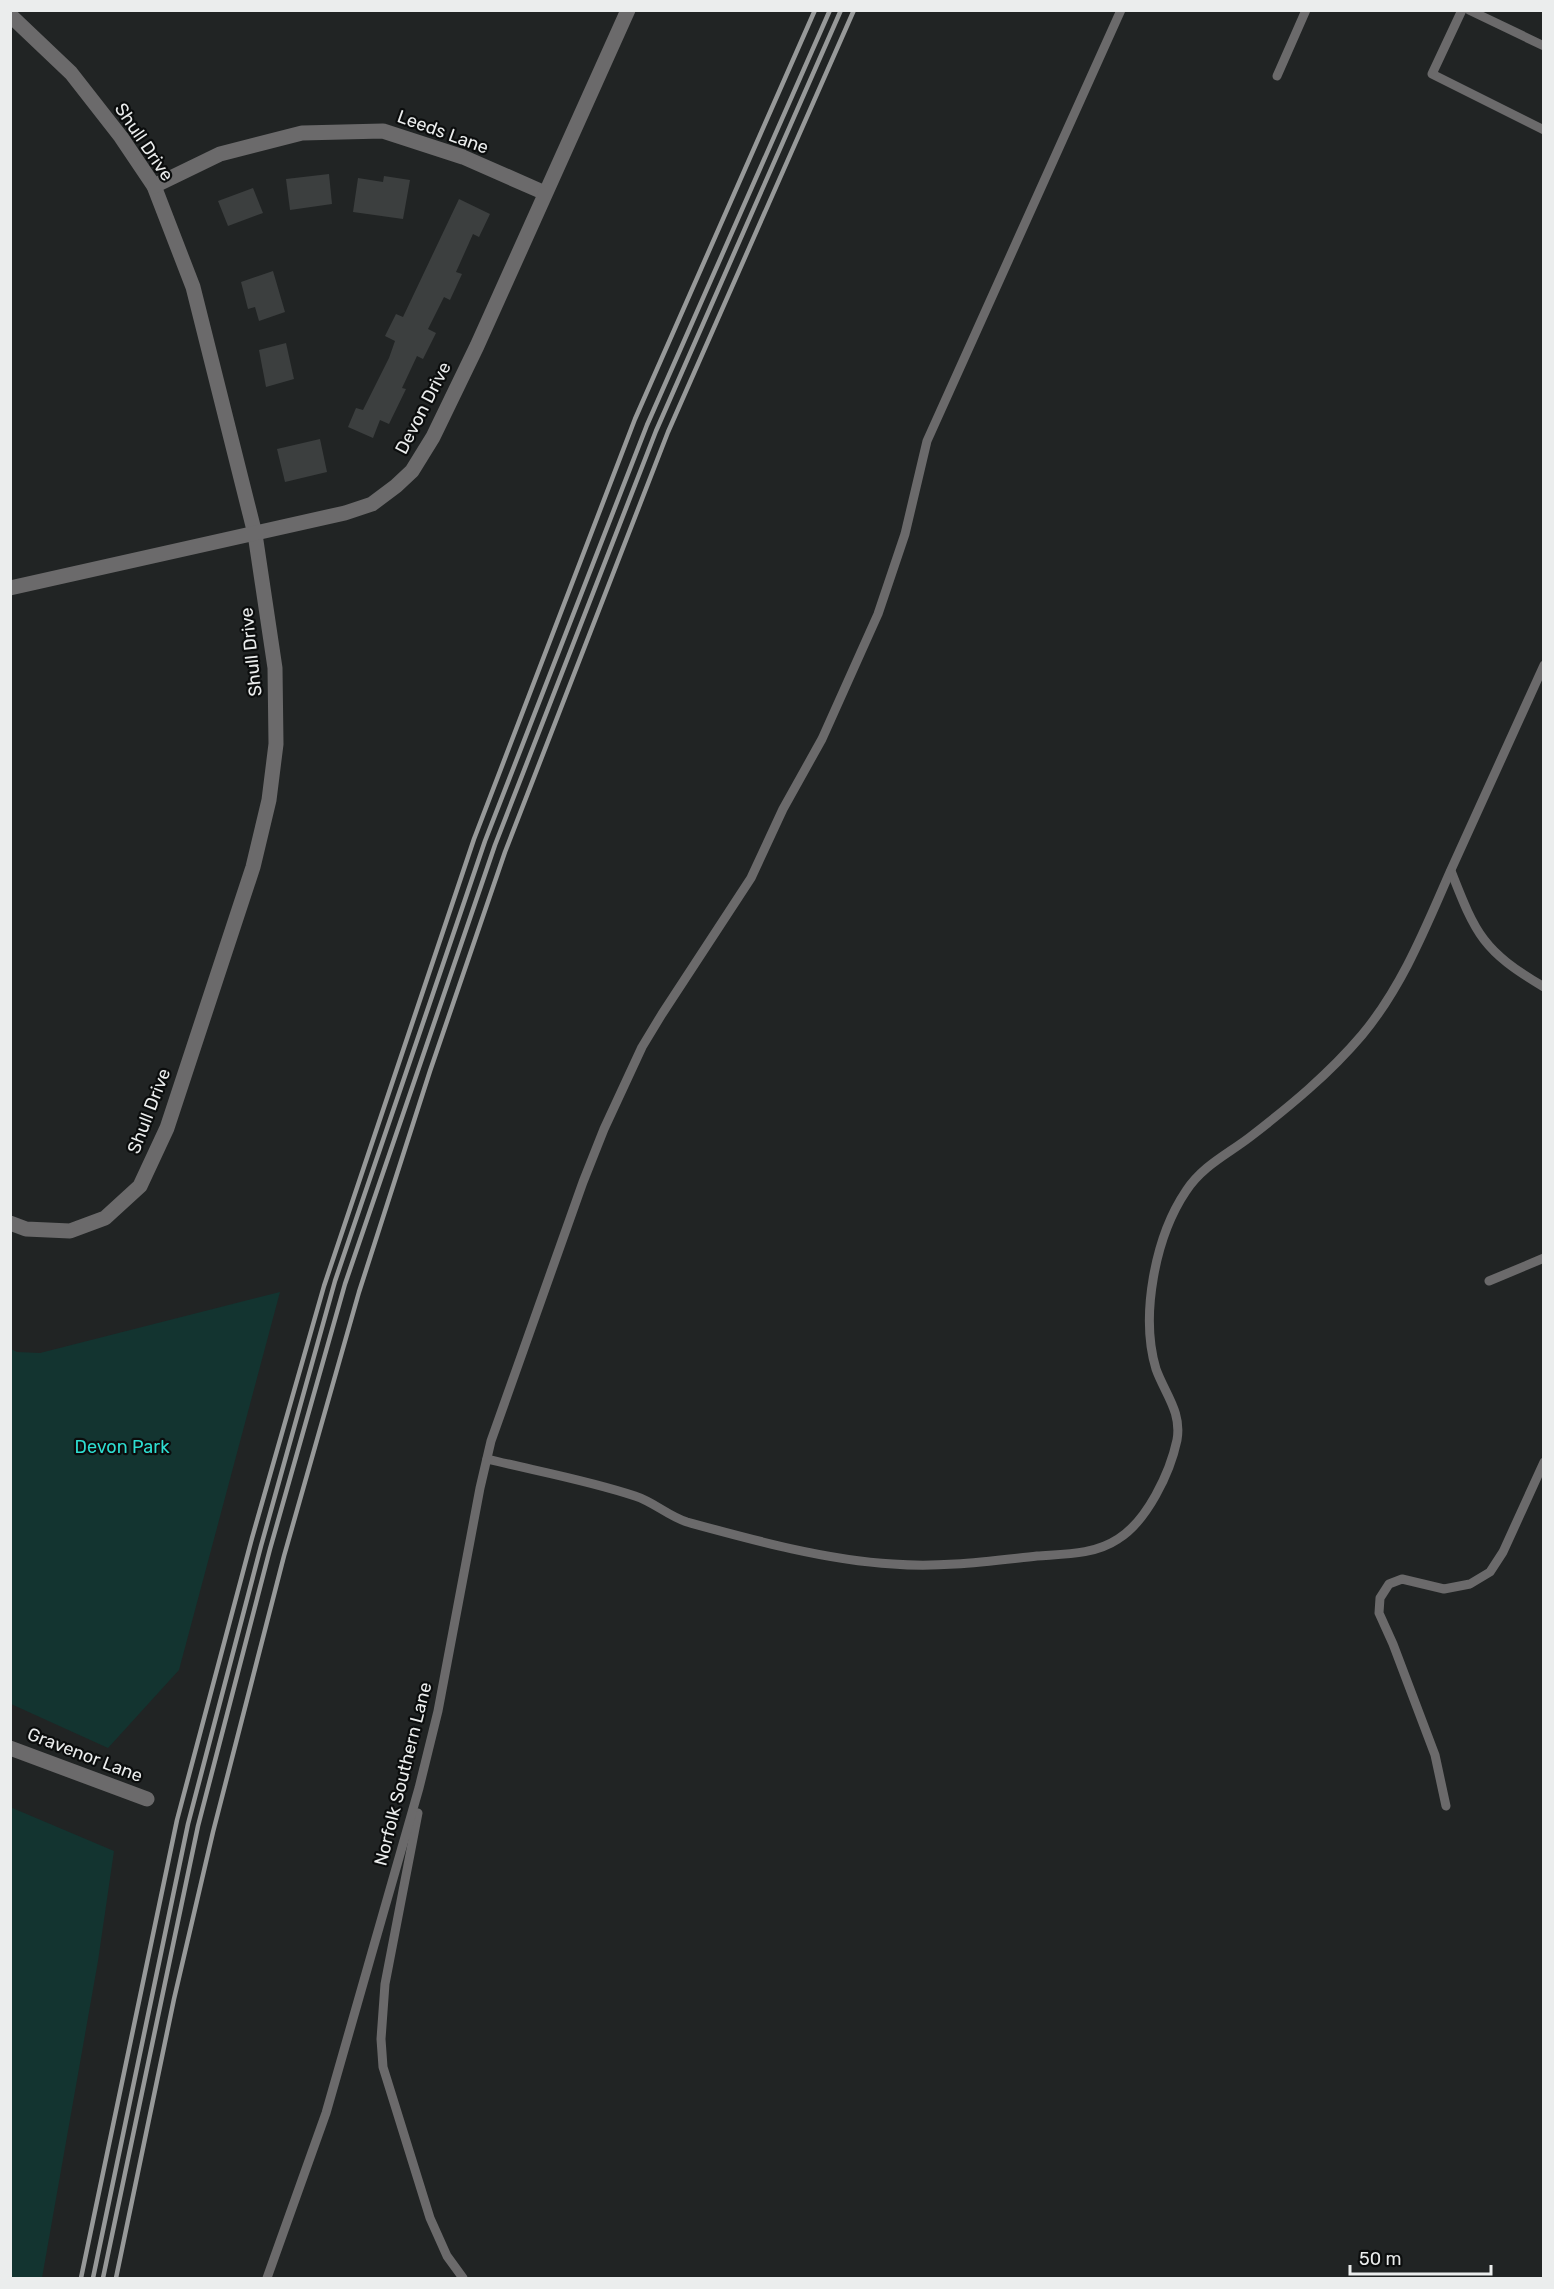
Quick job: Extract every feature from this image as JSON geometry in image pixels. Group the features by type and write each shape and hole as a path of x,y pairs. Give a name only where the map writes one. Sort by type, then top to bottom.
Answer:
{"street":[{"name":"Devon Drive","path":"10,588 345,513 372,504 396,486 412,471 433,437 477,346 628,10"},
{"name":"Shull Drive","path":"10,15 70,73 120,137 154,186 194,286 255,534 275,668 276,744 269,800 253,867 167,1128 140,1186 105,1218 70,1232 26,1229 10,1223"},
{"name":"Leeds Lane","path":"154,186 220,154 302,133 383,131 463,157 545,193"},
{"name":"Gravenor Lane","path":"10,1748 147,1799"}],"lane":[{"name":"Norfolk Southern Lane","path":"267,2278 326,2113 416,1799 438,1711 487,1459 505,1400 604,1130 642,1047 751,878 779,816 822,739 882,603 905,534 927,441 1121,10"},
{"path":"1277,76 1306,10"},
{"path":"1462,10 1432,74 1544,130"},
{"path":"1469,10 1544,46"},
{"path":"487,1459 638,1496 683,1521 823,1555 892,1564 985,1562 1083,1552 1117,1541 1134,1527 1147,1511 1170,1462 1178,1437 1178,1417 1157,1372 1150,1340 1151,1296 1155,1268 1171,1216 1186,1189 1198,1175 1279,1115 1315,1084 1342,1059 1367,1029 1415,953 1544,664"},
{"path":"1451,871 1471,921 1481,938 1493,952 1515,970 1544,987"},
{"path":"1489,1281 1544,1258"},
{"path":"1446,1806 1435,1755 1379,1613 1380,1598 1389,1584 1402,1578 1444,1589 1470,1584 1490,1572 1503,1552 1544,1462"},
{"path":"438,1711 385,1984 381,2039 383,2067 429,2218 447,2256 463,2278"}],"green space":[{"name":"Devon Park","path":"280,1292 179,1670 108,1748 11,1704 11,1349 17,1352 40,1353"},
{"path":"10,1807 114,1851 98,1961 42,2278 11,2278"}],"building":[{"path":"329,174 332,204 290,210 286,179"},
{"path":"384,176 410,180 403,219 353,212 358,178 383,182"},
{"path":"253,188 263,213 228,226 218,201"},
{"path":"459,199 490,214 479,237 473,234 456,272 462,274 450,300 444,297 428,329 436,333 423,359 417,356 402,388 406,389 389,424 380,420 373,438 348,427 356,408 363,410 389,358 395,341 385,336 396,314 403,317"},
{"path":"273,271 285,312 259,321 255,307 248,309 241,282"},
{"path":"286,343 294,379 266,387 259,350"},
{"path":"320,439 327,472 285,482 277,449"}],"railway":[{"path":"81,2278 177,1820 252,1538 324,1286 474,839 635,419 815,10"},
{"path":"93,2278 188,1824 261,1546 335,1281 485,841 647,425 830,10"},
{"path":"103,2278 198,1826 270,1549 345,1284 495,845 656,431 841,10"},
{"path":"116,2278 174,1999 213,1832 284,1556 359,1292 430,1071 505,852 668,432 854,10"}]}
